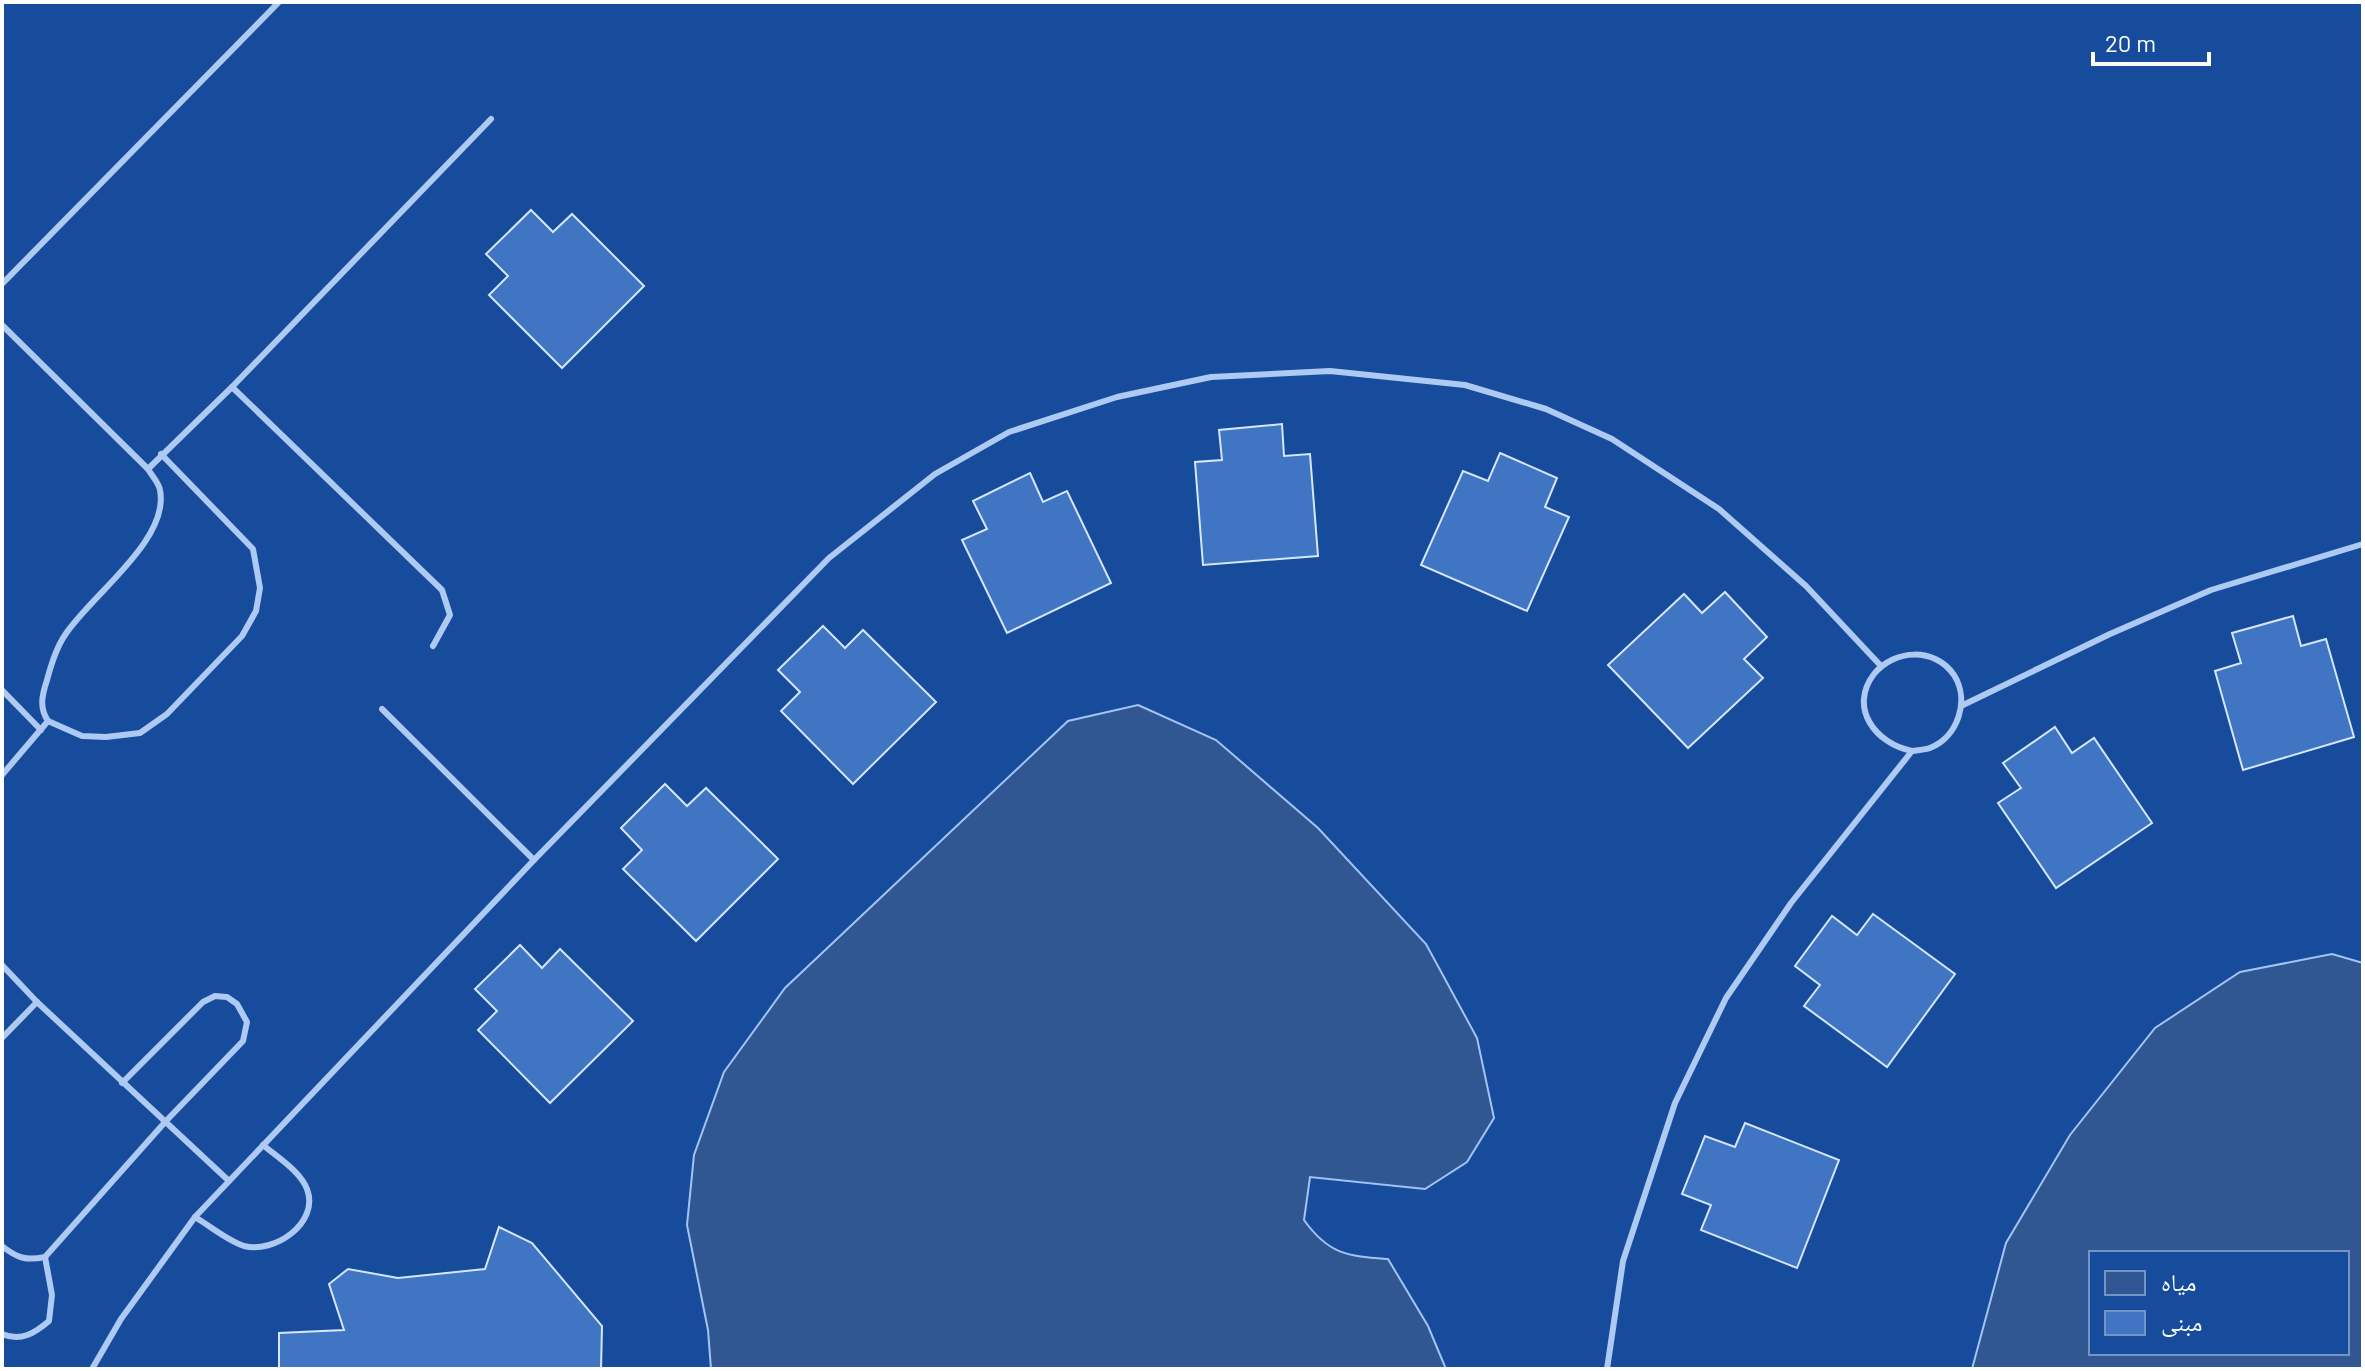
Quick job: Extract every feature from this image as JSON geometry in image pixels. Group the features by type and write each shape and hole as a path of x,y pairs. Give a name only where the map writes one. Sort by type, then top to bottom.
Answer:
{"lane":[{"path":"2,284 279,2"},
{"path":"148,469 232,387 491,119"},
{"path":"2,325 148,469 160,488 161,511 146,543 63,637 41,706 48,721 63,730 82,736 106,737 140,733 167,714 242,636 256,611 260,588 253,549 161,454"},
{"path":"92,1369 121,1319 195,1217 534,860 829,558 935,474 1009,432 1117,397 1211,377 1345,372 1465,385 1546,409 1612,439 1719,509 1806,586 1881,666"},
{"path":"232,387 442,590 450,615 433,646"},
{"path":"1961,706 2110,634 2211,590 2363,544"},
{"path":"1911,654 1935,660 1953,675 1960,690 1961,706 1956,724 1945,738 1929,748 1912,751 1885,742 1874,732 1864,705 1866,690 1881,666 1895,657 1911,654"},
{"path":"2,690 41,730"},
{"path":"382,709 534,860"},
{"path":"2,775 48,721"},
{"path":"1607,1369 1623,1261 1675,1103 1726,998 1791,903 1912,751"},
{"path":"2,965 122,1083 229,1181"},
{"path":"2,1246 16,1258 31,1260 45,1257 166,1121 243,1041 247,1022 237,1004 227,997 215,996 203,1002 122,1083"},
{"path":"2,1038 37,1002"},
{"path":"195,1217 242,1246 259,1248 273,1245 295,1231 305,1217 308,1191 301,1178 263,1145"},
{"path":"2,1334 11,1338 33,1334 49,1321 52,1295 45,1257"}],"water":[{"path":"1138,705 1216,740 1318,828 1426,944 1477,1038 1494,1118 1467,1162 1425,1189 1310,1177 1304,1220 1322,1240 1340,1252 1388,1259 1428,1326 1446,1369 711,1369 708,1330 687,1225 694,1155 724,1072 785,988 1068,721"},
{"path":"2332,954 2363,963 2363,1369 1972,1369 2006,1243 2070,1135 2155,1028 2240,972"}],"building":[{"path":"531,210 553,232 572,214 644,286 562,368 489,295 508,276 486,254"},
{"path":"1282,424 1284,456 1310,454 1318,556 1203,565 1195,462 1222,460 1219,430"},
{"path":"1500,453 1557,478 1545,507 1569,517 1527,611 1421,565 1463,471 1488,481"},
{"path":"1030,473 1043,502 1067,491 1111,583 1007,633 962,540 987,529 973,501"},
{"path":"1725,592 1767,637 1744,659 1763,678 1688,748 1608,665 1684,594 1702,613"},
{"path":"2293,616 2301,646 2326,639 2354,737 2243,770 2215,671 2241,663 2232,633"},
{"path":"823,626 845,648 863,630 936,702 853,784 781,711 800,692 778,670"},
{"path":"2055,727 2072,753 2094,738 2152,823 2056,888 1998,803 2021,788 2003,763"},
{"path":"665,784 687,806 706,788 778,859 696,941 623,869 642,850 621,828"},
{"path":"1873,914 1955,974 1887,1067 1804,1006 1820,985 1795,966 1832,916 1857,935"},
{"path":"520,945 542,968 560,949 633,1021 550,1103 478,1030 497,1011 475,989"},
{"path":"1745,1123 1839,1160 1797,1268 1701,1230 1711,1205 1682,1194 1705,1136 1735,1147"},
{"path":"499,1227 532,1243 602,1326 601,1369 279,1369 279,1333 344,1330 329,1284 348,1269 398,1278 485,1269"}]}
